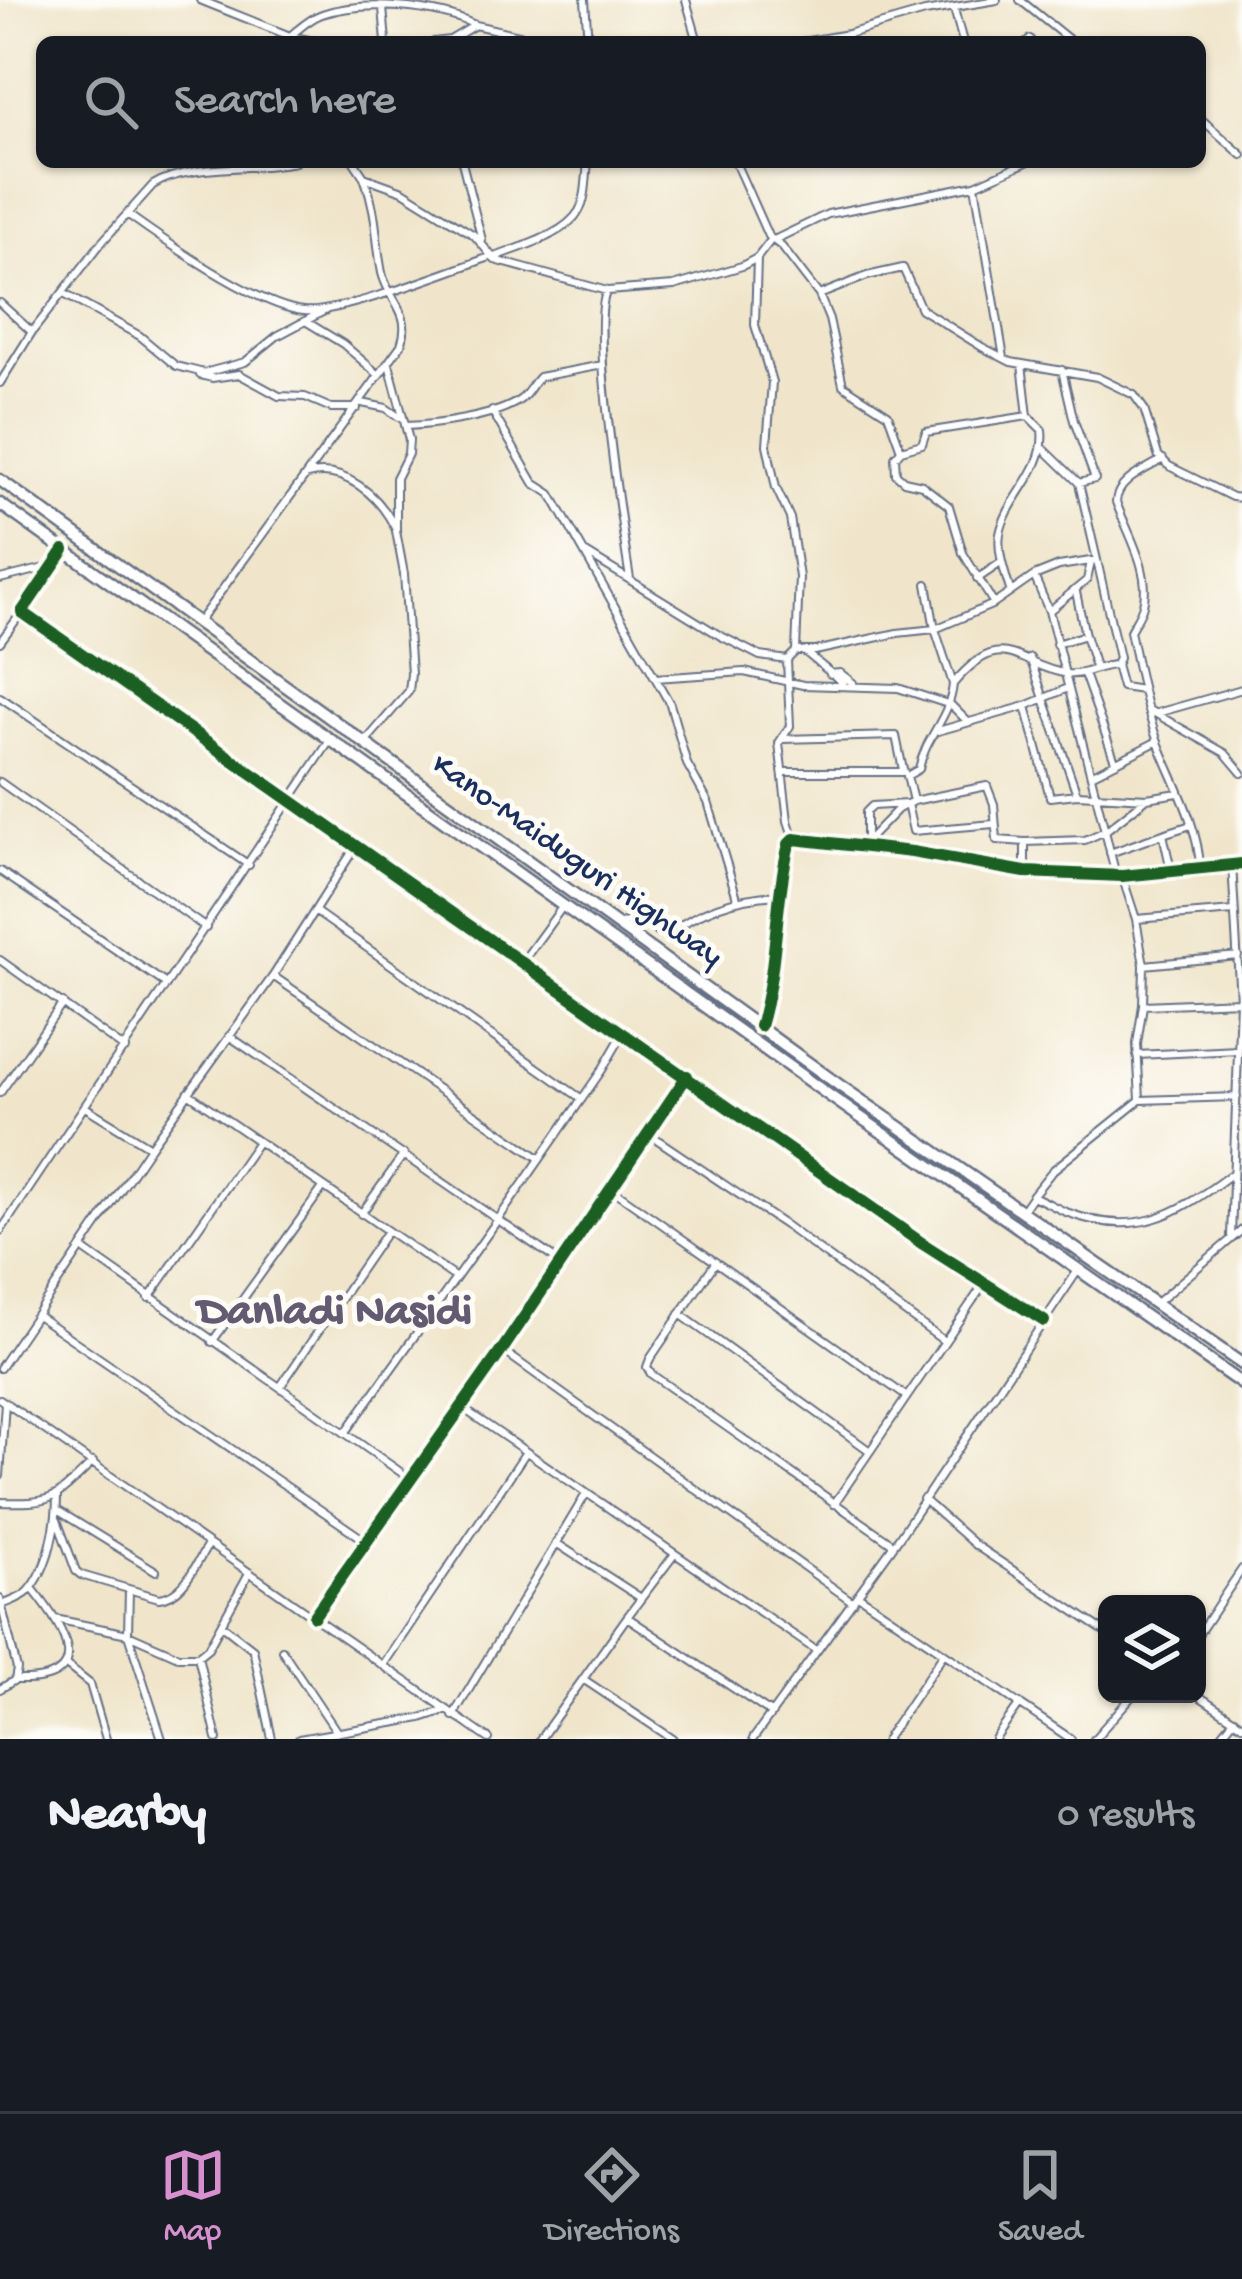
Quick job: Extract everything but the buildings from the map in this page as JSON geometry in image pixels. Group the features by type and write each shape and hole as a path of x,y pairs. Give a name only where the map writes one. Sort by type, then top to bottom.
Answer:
{"highway":[{"name":"Kano-Maiduguri Highway","path":"0,480 1021,1212 1242,1364"},
{"name":"Kano-Maiduguri Highway","path":"0,504 1242,1384"}],"street":[{"path":"200,0 224,4 290,36 324,13 396,4 524,36"},
{"path":"585,0 588,36"},
{"path":"686,0 696,36"},
{"path":"946,0 960,36"},
{"path":"829,36 997,0"},
{"path":"1020,0 1065,36"},
{"path":"383,8 385,36"},
{"path":"458,36 475,25"},
{"path":"1206,123 1242,154"},
{"path":"0,383 32,332 127,214 164,178 246,168"},
{"path":"197,625 401,345 406,329 403,311 383,278 379,227 358,168"},
{"path":"464,168 484,247"},
{"path":"127,214 194,262 272,300 309,312 492,257 560,229 582,203 587,168"},
{"path":"738,168 772,239 819,295 843,386 888,414 901,450"},
{"path":"364,177 403,191 474,235 492,257 607,291 674,286 757,258 772,239 828,214 975,185 1013,168"},
{"path":"975,185 1004,358"},
{"path":"757,258 755,325 772,382 767,445 776,488 790,518 799,577 800,652"},
{"path":"819,295 903,268 921,309 1004,358 1097,377 1133,395 1144,410 1153,446 1162,459 1242,498"},
{"path":"607,291 602,300 603,365 614,442 613,476 630,579"},
{"path":"64,294 140,336 176,366 197,372 245,362 277,335 328,308"},
{"path":"0,303 32,332"},
{"path":"307,322 343,344 379,375"},
{"path":"364,744 409,692 404,574 396,531 396,478 408,454 388,360"},
{"path":"1010,590 1002,562 1001,531 1043,448 1042,430 1028,416 1022,364"},
{"path":"197,372 203,378 239,374 279,396 305,397 331,408 386,408 405,423 427,425 492,411 524,398 539,377 603,365"},
{"path":"1062,370 1095,479 1079,483"},
{"path":"492,411 533,483 551,494 674,714 687,764 708,802 737,898"},
{"path":"994,604 963,553 949,506 922,485 896,474 895,457 901,450 922,444 926,432 1028,416"},
{"path":"1043,448 1079,483 1122,687 1143,690"},
{"path":"1162,459 1123,484 1116,496 1144,579 1143,608 1130,631 1143,690 1154,711 1158,741 1190,825 1200,867"},
{"path":"307,475 342,474 382,508 396,531"},
{"path":"0,642 64,550"},
{"path":"583,550 719,635 760,656 787,660 800,652 935,629 994,604 1034,576 1059,566 1094,561"},
{"path":"1049,611 1087,580 1094,561"},
{"path":"977,578 1002,562"},
{"path":"0,579 53,566"},
{"path":"1034,576 1049,611 1110,853 1136,919 1144,965 1137,1055 1140,1100"},
{"path":"783,772 905,773 919,769 925,744 938,731 951,705 953,683 935,629 927,584"},
{"path":"1076,591 1095,668"},
{"path":"22,612 984,1284 1044,1321"},
{"path":"1056,644 1085,635"},
{"path":"800,652 838,683 923,693 951,705 968,722"},
{"path":"953,683 969,665 995,653 1030,658 1064,674 1116,665"},
{"path":"1030,658 1077,794"},
{"path":"787,660 790,726 780,740 794,839"},
{"path":"655,678 744,672 803,685 857,685"},
{"path":"1084,674 1115,761"},
{"path":"938,731 1026,706 1068,688"},
{"path":"1154,711 1242,689"},
{"path":"0,697 249,865"},
{"path":"1026,706 1050,797 1097,793 1147,798 1178,793"},
{"path":"1154,711 1226,753 1242,773"},
{"path":"780,740 896,736 910,803 912,852"},
{"path":"0,1232 332,738"},
{"path":"1070,771 1090,772 1158,741"},
{"path":"0,782 206,928"},
{"path":"866,845 868,807 987,786 994,804 997,840 1085,840 1105,831 1147,798"},
{"path":"866,845 910,803"},
{"path":"913,831 994,824"},
{"path":"1110,853 1190,825"},
{"path":"1163,834 1171,871"},
{"path":"760,1026 770,983 779,895 794,839 866,845 1025,872 1119,876 1242,864"},
{"path":"1025,842 1025,872"},
{"path":"0,1368 316,913 356,846"},
{"path":"1231,1236 1231,1174 1240,1118 1240,1001 1232,864"},
{"path":"0,871 167,985"},
{"path":"620,925 632,919 667,935 737,898 779,895"},
{"path":"523,961 564,905"},
{"path":"1136,919 1234,911"},
{"path":"316,913 582,1099"},
{"path":"1144,965 1238,956"},
{"path":"0,960 125,1048"},
{"path":"273,976 539,1158"},
{"path":"1144,1005 1240,1001"},
{"path":"0,1093 63,1003"},
{"path":"346,1432 582,1099 624,1032"},
{"path":"229,1036 561,1263"},
{"path":"1137,1055 1238,1050"},
{"path":"314,1616 687,1076"},
{"path":"188,1093 456,1278"},
{"path":"1021,1212 1053,1170 1140,1100 1237,1096"},
{"path":"85,1107 150,1148"},
{"path":"649,1134 944,1341"},
{"path":"149,1298 258,1142"},
{"path":"361,1214 404,1154"},
{"path":"1032,1196 1118,1226 1167,1214 1231,1174"},
{"path":"212,1342 323,1187"},
{"path":"612,1190 907,1397"},
{"path":"1155,1304 1242,1230"},
{"path":"280,1387 387,1231"},
{"path":"83,1249 409,1478"},
{"path":"753,1739 894,1545 1088,1257"},
{"path":"715,1263 650,1359 651,1374 894,1545"},
{"path":"834,1504 984,1284"},
{"path":"680,1314 870,1450"},
{"path":"38,1316 366,1541"},
{"path":"502,1350 855,1598 1071,1739"},
{"path":"2,1401 489,1739"},
{"path":"0,1477 2,1401"},
{"path":"461,1407 817,1652"},
{"path":"382,1665 526,1452"},
{"path":"0,1502 45,1502 93,1462"},
{"path":"454,1716 586,1494"},
{"path":"15,1680 17,1669 1,1602 32,1588 57,1520 57,1496"},
{"path":"923,1499 975,1544 1098,1627"},
{"path":"57,1510 156,1570"},
{"path":"57,1520 76,1570 159,1598 170,1597 182,1587 208,1545"},
{"path":"556,1544 641,1598"},
{"path":"540,1739 674,1555"},
{"path":"1206,1622 1242,1568"},
{"path":"55,1619 128,1634 178,1655 198,1656 208,1648 249,1573"},
{"path":"0,1689 15,1680 34,1681 58,1673 66,1666 68,1639 32,1588"},
{"path":"129,1589 128,1634 162,1739"},
{"path":"627,1617 772,1714"},
{"path":"221,1624 253,1649 272,1739"},
{"path":"282,1650 333,1735"},
{"path":"886,1739 944,1653"},
{"path":"198,1656 217,1739"},
{"path":"66,1666 90,1684 106,1739"},
{"path":"583,1679 673,1739"},
{"path":"1206,1701 1242,1725"},
{"path":"1094,1739 1126,1703"},
{"path":"995,1739 1020,1704"},
{"path":"299,1739 446,1710"},
{"path":"1218,1739 1234,1719"}],"cycle path":[{"path":"64,550 22,612 923,1244 1044,1321"},
{"path":"760,1026 784,867 794,839 912,852 1025,872 1122,876 1242,864"},
{"path":"314,1616 687,1076"}],"district":[{"name":"Danladi Nasidi","path":"335,1313"}]}
